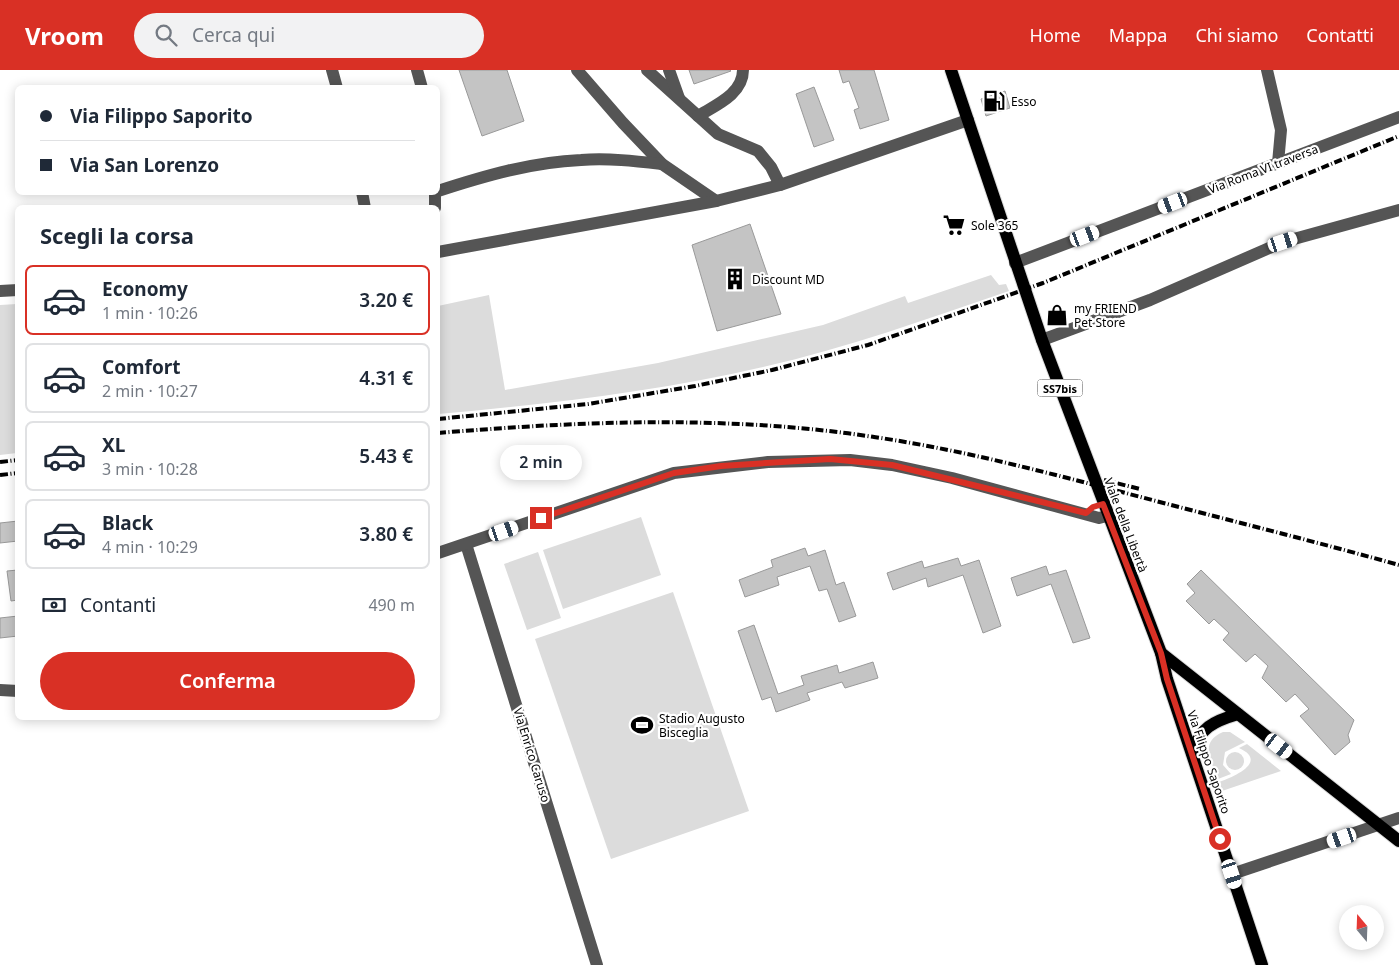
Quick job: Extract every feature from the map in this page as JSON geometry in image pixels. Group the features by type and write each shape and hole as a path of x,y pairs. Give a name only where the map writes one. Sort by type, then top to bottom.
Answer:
{"main road":[{"name":"SS7bis","path":"951,70 968,120"},
{"name":"Viale della Libertà","path":"968,120 1042,340 1105,510 1161,653"},
{"path":"1161,653 1399,841"},
{"name":"Via Filippo Saporito","path":"1161,653 1167,679 1262,965"},
{"path":"1192,753 1196,740 1206,726 1218,719 1238,714"}],"street":[{"path":"332,70 336,85"},
{"path":"417,70 421,85"},
{"path":"577,70 623,124 662,164 716,201"},
{"path":"647,70 718,134 758,151 771,167 780,185"},
{"path":"669,70 680,100"},
{"path":"698,116 732,95 743,78 743,70"},
{"path":"1267,70 1281,130 1278,163"},
{"name":"Via Roma VI traversa","path":"1015,263 1399,117"},
{"path":"440,252 716,201 780,185 968,120"},
{"path":"440,191 532,165 571,161 626,160 662,164"},
{"path":"1042,340 1150,300 1283,242 1399,210"},
{"path":"0,292 15,290"},
{"path":"440,552 674,473 768,462 850,460 892,465 1086,513 1093,507 1105,510"},
{"name":"Via Enrico Caruso","path":"466,544 598,965"},
{"path":"0,690 15,691"},
{"path":"1232,874 1399,818"}],"shaded area":[{"path":"991,275 999,285 1006,284 1009,291 825,351 723,376 561,401 440,414 440,306 489,295 505,390 658,363 823,325 905,296 908,303"},
{"path":"15,304 15,453 0,455 0,305"},
{"path":"641,517 661,575 563,609 543,550"},
{"path":"538,552 561,618 527,630 504,564"},
{"name":"Stadio Augusto Bisceglia","path":"673,592 749,811 611,859 535,639"},
{"path":"1223,732 1230,732 1245,742 1225,752 1223,765 1231,774 1218,779 1210,759 1209,747 1211,741"},
{"path":"1247,744 1281,771 1222,791 1219,782 1239,773 1249,764 1251,759 1248,753 1239,748"},
{"path":"1231,752 1239,752 1244,757 1242,768 1231,770 1226,765 1226,757"}],"building":[{"path":"459,70 507,70 524,121 482,136"},
{"path":"689,70 730,70 731,71 694,84"},
{"path":"839,70 874,70 889,120 860,129 854,110 859,108 849,81 843,83"},
{"path":"814,87 834,140 814,147 796,94"},
{"path":"1005,91 1010,108 986,116 981,99"},
{"name":"Discount MD","path":"750,224 781,314 717,331 692,245"},
{"path":"15,521 15,541 0,543 0,523"},
{"path":"805,548 808,556 825,550 836,585 844,582 856,616 839,622 827,589 819,591 810,566 777,577 779,585 745,597 739,580 773,567 771,560"},
{"path":"958,558 961,566 979,560 1001,626 983,633 963,575 928,587 926,578 893,590 887,573 922,561 924,568"},
{"path":"1046,566 1049,575 1066,570 1090,638 1073,643 1051,584 1017,596 1011,578"},
{"path":"15,570 15,600 11,601 7,571"},
{"path":"1201,570 1354,720 1348,735 1350,742 1335,755 1300,716 1309,709 1295,694 1286,702 1262,678 1268,666 1255,654 1246,662 1223,640 1229,633 1214,619 1209,624 1186,601 1195,593 1187,584"},
{"path":"15,616 15,636 0,638 0,618"},
{"path":"754,625 778,694 804,685 801,676 837,665 839,673 873,662 878,678 845,688 842,682 807,693 810,700 776,712 771,697 762,700 738,631"}],"railway":[{"path":"440,419 588,404 695,386 772,370 868,345 1043,283 1399,136"},
{"path":"440,433 547,425 656,422 765,425 874,437 966,454 1027,468 1399,565"},
{"path":"0,462 15,460"},
{"path":"0,475 15,473"},
{"path":"1104,480 1140,489"}],"place":[{"name":"Esso","path":"994,101"},
{"name":"Sole 365","path":"954,225"},
{"name":"Discount MD","path":"735,279"},
{"name":"my FRIEND Pet Store","path":"1057,315"},
{"name":"Stadio Augusto Bisceglia","path":"642,725"}],"route":[{"path":"541,518 674,473 721,466 830,459 892,465 952,478 1086,513 1093,507 1103,504 1161,653 1167,679 1220,839"}]}
